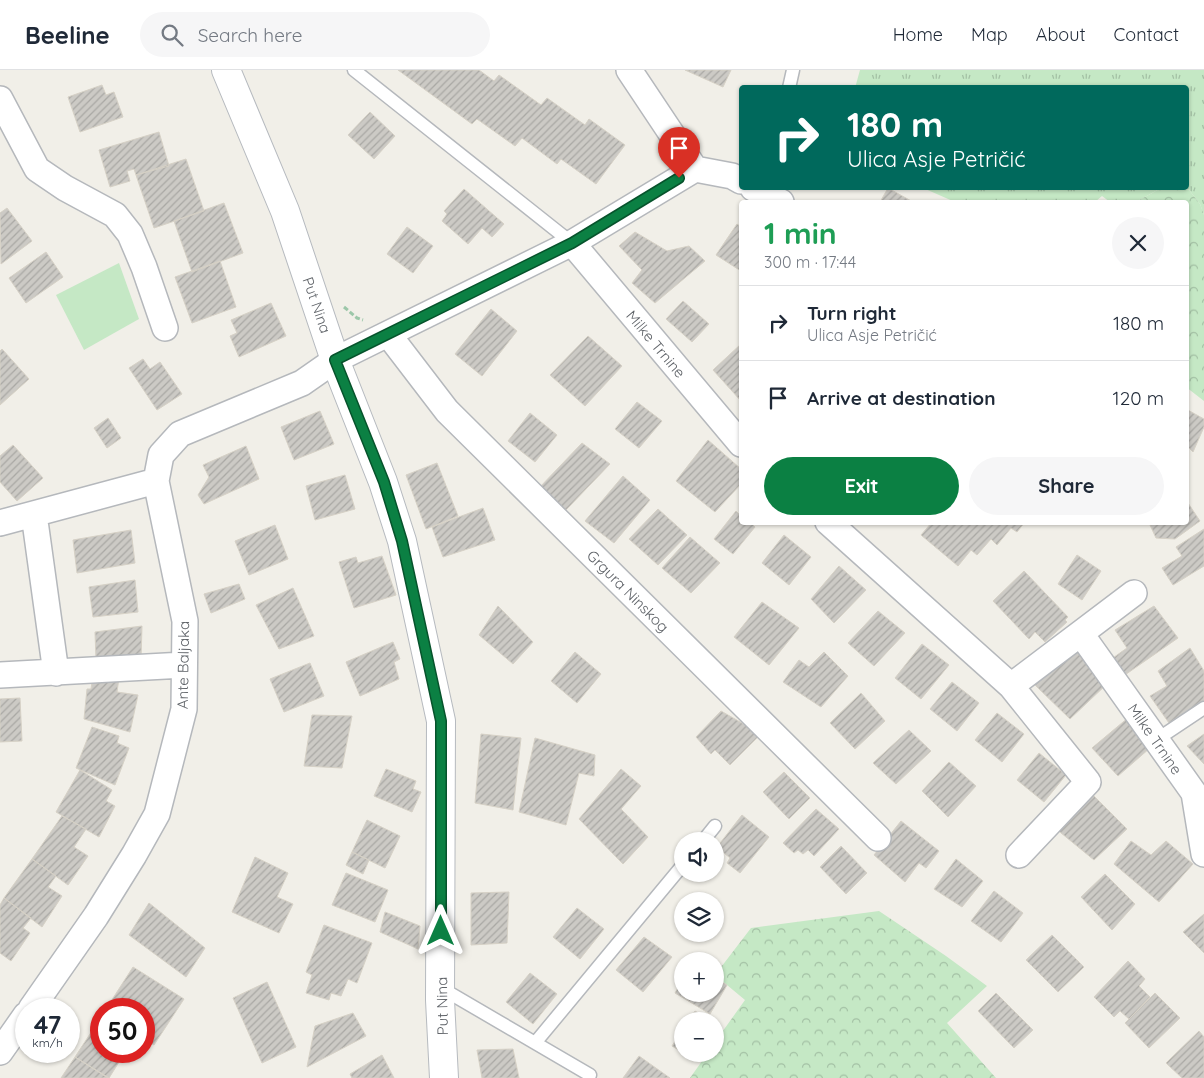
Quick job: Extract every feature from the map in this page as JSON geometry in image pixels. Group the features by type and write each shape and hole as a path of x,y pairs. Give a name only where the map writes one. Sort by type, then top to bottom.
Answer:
{"main road":[{"name":"Put Nina","path":"226,70 285,211 335,360 384,482 402,541 441,721 441,988 444,1078"}],"street":[{"path":"629,70 695,169 739,177"},
{"path":"0,99 37,169 65,188 115,215 130,234 144,267 165,328"},
{"name":"Ante Baljaka","path":"38,998 96,916 157,814 184,709 185,621 156,481 161,455 180,434 302,383 335,360 572,243 695,169"},
{"path":"762,190 778,200"},
{"name":"Milke Trnine","path":"572,243 739,442"},
{"name":"Grgura Ninskog","path":"388,334 447,411 878,838"},
{"path":"0,523 156,481"},
{"path":"34,514 56,673"},
{"path":"831,525 1011,686 1088,782 1019,855"},
{"path":"1011,686 1134,593"},
{"name":"Milke Trnine","path":"1081,634 1194,793 1204,854"},
{"path":"0,675 184,666"},
{"path":"0,1052 15,1031"}],"lane":[{"path":"354,70 572,243"},
{"path":"790,85 793,70"},
{"path":"1156,740 1204,708"},
{"path":"710,832 715,826"},
{"path":"535,1043 674,876"},
{"path":"441,988 590,1075"}],"green space":[{"path":"860,70 1204,70 1204,215 1200,204 1189,190 1189,85 856,85"},
{"path":"928,190 1157,190 1140,200 1107,200 1102,196 1097,200 950,200"},
{"path":"1157,190 1189,190 1200,204 1204,215 1204,401 1189,389 1189,200 1140,200"},
{"path":"119,263 139,319 84,350 56,295"},
{"path":"879,911 987,986 947,1023 996,1078 690,1078 701,1062 724,1062 724,1029 745,1000 724,982 724,963 751,928"}],"building":[{"path":"398,70 479,70 494,81 499,75 541,105 547,98 585,125 589,119 625,145 596,184 561,159 557,164 522,138 515,146 477,119 472,124"},
{"path":"685,70 731,70 723,87"},
{"path":"102,85 106,95 114,92 123,117 80,132 68,97"},
{"path":"370,112 395,136 374,159 348,135"},
{"path":"159,132 169,166 136,175 134,169 127,171 130,181 110,187 99,150"},
{"path":"186,159 204,211 154,228 136,175"},
{"path":"464,189 504,224 492,237 482,228 468,244 442,221 447,214 444,211"},
{"path":"887,190 892,190 909,200 881,200"},
{"path":"224,203 243,253 192,272 174,221"},
{"path":"7,208 32,241 1,264 0,213"},
{"path":"737,224 739,226 739,270 716,255"},
{"path":"407,227 433,246 413,273 387,254"},
{"path":"635,232 667,251 689,246 705,261 655,303 632,283 642,270 619,246"},
{"path":"46,252 63,277 26,303 9,278"},
{"path":"220,261 236,307 192,323 175,277"},
{"path":"683,301 709,324 692,342 666,319"},
{"path":"271,303 286,336 239,357 230,336 237,333 231,320"},
{"path":"491,309 517,331 482,376 455,354"},
{"path":"588,336 622,366 585,406 550,375"},
{"path":"739,346 739,399 713,370"},
{"path":"2,349 29,379 0,405 0,351"},
{"path":"143,359 150,369 160,362 182,394 157,410 129,368"},
{"path":"637,402 662,421 639,448 615,429"},
{"path":"320,411 334,444 294,460 281,427"},
{"path":"1189,411 1204,419 1204,427 1193,452 1189,448"},
{"path":"530,413 557,435 535,462 508,441"},
{"path":"108,418 121,438 107,448 94,428"},
{"path":"708,440 739,467 739,486 715,512 676,481"},
{"path":"582,443 610,464 566,510 539,488"},
{"path":"13,445 43,478 17,501 0,482 0,456"},
{"path":"246,446 259,479 204,504 198,495 209,477 203,465"},
{"path":"437,463 458,516 426,529 406,475"},
{"path":"345,475 355,509 315,520 306,486"},
{"path":"623,476 650,500 614,543 585,521"},
{"path":"1189,504 1200,521 1175,539 1156,538 1150,525 1189,525"},
{"path":"483,508 495,540 443,557 432,527"},
{"path":"658,509 687,535 658,565 629,539"},
{"path":"736,511 739,514 739,525 753,525 755,527 733,554 714,539"},
{"path":"275,525 288,559 249,575 235,541"},
{"path":"929,525 1023,525 1017,532 1011,528 997,545 991,539 977,555 971,550 958,566 921,535"},
{"path":"1204,529 1204,566 1173,585 1162,568 1182,556 1176,547"},
{"path":"131,530 135,563 77,573 73,540"},
{"path":"784,535 811,557 789,585 762,563"},
{"path":"690,537 720,563 691,593 662,568"},
{"path":"1077,555 1101,571 1082,600 1058,584"},
{"path":"382,556 396,595 354,608 339,562 356,557 358,563"},
{"path":"839,566 866,590 834,623 811,599"},
{"path":"1024,571 1068,617 1065,620 1067,622 1045,642 1035,632 1029,639 993,601"},
{"path":"135,580 138,612 93,617 89,587"},
{"path":"239,584 245,599 211,613 204,594"},
{"path":"293,588 314,636 279,649 256,605"},
{"path":"762,602 799,628 769,665 734,637"},
{"path":"498,606 533,642 513,664 479,635"},
{"path":"1154,606 1178,638 1122,677 1110,660 1127,648 1115,630"},
{"path":"878,611 905,633 874,666 848,643"},
{"path":"142,626 141,660 96,660 95,632"},
{"path":"393,642 400,659 394,662 399,679 360,696 346,662"},
{"path":"922,644 949,665 921,699 895,678"},
{"path":"1190,648 1204,671 1204,701 1169,723 1150,696 1167,686 1158,671"},
{"path":"1078,650 1108,683 1070,719 1034,684"},
{"path":"575,652 601,674 577,703 551,681"},
{"path":"824,652 848,676 821,707 783,682 799,660 809,667"},
{"path":"310,663 324,696 284,712 270,679"},
{"path":"93,675 119,678 117,692 138,695 130,732 84,719 87,689 91,689"},
{"path":"952,682 979,703 957,731 930,709"},
{"path":"861,693 885,721 855,749 830,723"},
{"path":"20,698 22,741 0,742 0,699"},
{"path":"721,711 761,734 730,765 715,750 711,754 696,737"},
{"path":"997,713 1024,734 1002,762 975,740"},
{"path":"312,715 352,716 342,768 304,766"},
{"path":"1129,717 1150,748 1118,776 1092,748"},
{"path":"92,727 119,736 117,743 129,748 115,785 76,768"},
{"path":"909,730 931,751 896,784 873,763"},
{"path":"481,734 521,738 513,810 475,803"},
{"path":"1204,734 1204,764 1187,746"},
{"path":"535,738 595,755 594,776 579,773 566,825 519,812"},
{"path":"1039,753 1066,775 1044,802 1017,780"},
{"path":"949,762 976,786 948,817 922,791"},
{"path":"386,769 416,781 413,789 421,792 412,812 374,796"},
{"path":"621,769 641,786 621,809 648,837 623,864 579,819"},
{"path":"80,770 112,790 106,801 115,806 99,837 56,812"},
{"path":"784,772 810,798 789,819 763,792"},
{"path":"1089,791 1127,829 1094,860 1055,828"},
{"path":"816,809 839,829 814,856 808,850 803,854 798,850 794,853 783,843"},
{"path":"742,815 769,837 740,873 727,863 730,858 724,853 724,838"},
{"path":"62,816 86,829 74,847 88,856 68,885 32,859"},
{"path":"367,820 400,836 385,868 352,852"},
{"path":"901,821 939,851 926,868 919,863 905,882 874,855"},
{"path":"1131,841 1151,855 1166,841 1193,864 1159,902 1114,864"},
{"path":"841,846 867,873 846,894 820,867"},
{"path":"352,852 369,860 363,874 346,865"},
{"path":"255,857 288,873 277,897 293,904 279,933 232,912"},
{"path":"32,859 56,876 48,887 62,896 42,927 4,898"},
{"path":"956,859 983,881 962,907 934,889"},
{"path":"346,873 388,890 375,922 332,905"},
{"path":"1105,874 1135,904 1112,930 1081,897"},
{"path":"994,891 1023,913 1001,942 971,921"},
{"path":"509,892 507,943 471,945 471,893"},
{"path":"4,898 31,918 23,928 30,933 11,961 0,953 0,905"},
{"path":"149,903 205,948 186,977 129,935"},
{"path":"577,908 604,929 580,959 553,937"},
{"path":"385,912 420,926 418,949 380,932"},
{"path":"1204,914 1204,953 1183,932"},
{"path":"324,925 372,943 357,983 348,979 341,996 331,993 329,1000 306,993 312,975 306,972"},
{"path":"1052,935 1084,967 1058,992 1026,960"},
{"path":"644,937 672,957 643,992 616,970"},
{"path":"1128,961 1145,979 1139,986 1150,997 1129,1019 1120,1011 1114,1017 1094,997"},
{"path":"133,967 184,999 155,1043 155,998 113,998"},
{"path":"530,973 557,994 533,1024 506,1002"},
{"path":"267,982 296,1047 262,1063 233,998"},
{"path":"996,993 1033,1030 1014,1048 978,1011"},
{"path":"1155,993 1180,1018 1149,1048 1125,1023"},
{"path":"690,1002 717,1002 711,1012 707,1012"},
{"path":"353,1013 366,1036 307,1067 315,1026"},
{"path":"1199,1031 1204,1037 1204,1078 1182,1078 1166,1063"},
{"path":"90,1034 90,1063 118,1063 109,1078 80,1060 80,1049"},
{"path":"513,1049 519,1078 482,1078 477,1050"},
{"path":"382,1055 394,1078 352,1078 350,1074"},
{"path":"639,1056 670,1078 623,1078"},
{"path":"80,1060 108,1078 61,1078 71,1063 80,1063"}],"route":[{"path":"441,931 441,721 402,541 384,482 335,360 364,348 388,334 572,243 679,178"}]}
